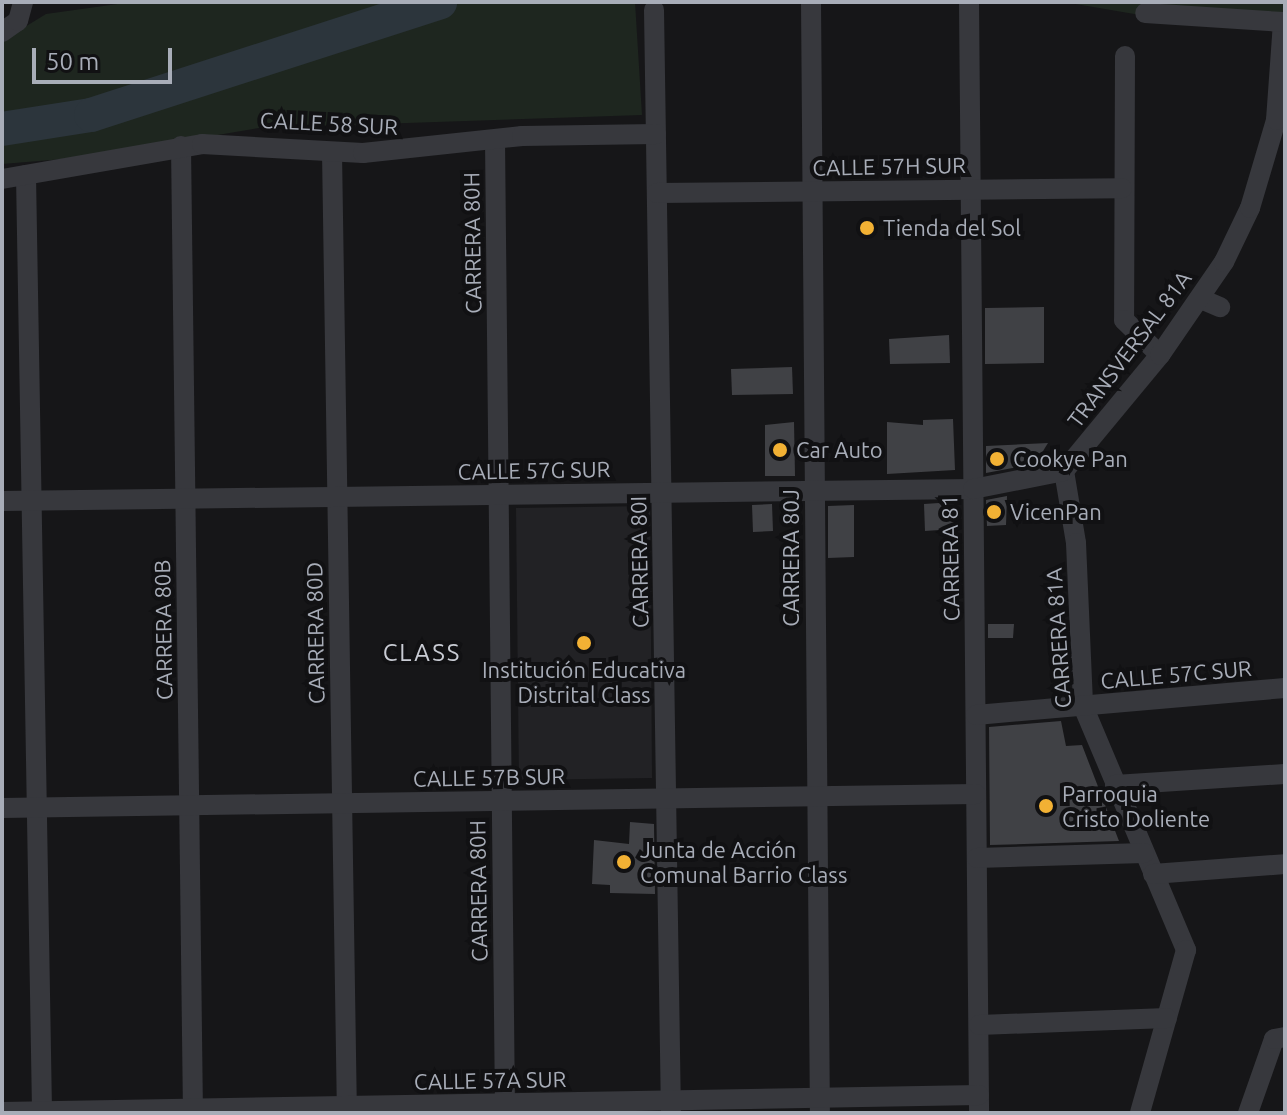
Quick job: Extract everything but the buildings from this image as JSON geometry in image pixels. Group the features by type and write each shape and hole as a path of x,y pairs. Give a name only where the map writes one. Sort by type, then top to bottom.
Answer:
{"street":[{"name":"CARRERA 80J","path":"811,2 820,1106"},
{"name":"CARRERA 81","path":"969,2 979,1104"},
{"name":"CARRERA 80I","path":"654,10 671,1107"},
{"path":"1145,13 1283,22"},
{"name":"TRANSVERSAL 81A","path":"1064,471 1160,355 1210,303 1250,208 1276,120 1283,22"},
{"path":"1125,56 1122,188 1124,320 1160,355"},
{"name":"CALLE 58 SUR","path":"2,179 181,146 243,142 332,152 420,150 495,140 656,134"},
{"name":"CARRERA 80H","path":"495,140 504,1108"},
{"name":"CARRERA 80B","path":"181,146 193,1111"},
{"name":"CARRERA 80D","path":"332,152 347,1110"},
{"path":"26,175 42,1112"},
{"name":"CALLE 57H SUR","path":"657,193 1122,188"},
{"name":"CALLE 57G SUR","path":"2,501 973,489 1064,471"},
{"name":"CARRERA 81A","path":"1064,471 1076,543 1083,706 1186,950 1140,1113"},
{"name":"CALLE 57C SUR","path":"976,715 1285,688"},
{"path":"1115,785 1285,774"},
{"name":"CALLE 57B SUR","path":"2,808 976,794"},
{"path":"977,858 1144,853"},
{"path":"1153,874 1285,864"},
{"path":"979,1025 1167,1018"},
{"path":"1248,1113 1279,1038"},
{"name":"CALLE 57A SUR","path":"2,1112 979,1104"}],"shaded area":[{"path":"132,2 635,2 642,115 259,128 88,157 2,164 2,41 46,14"},
{"path":"1064,2 1285,2 1285,25 1146,16"},
{"name":"Institución Educativa Distrital Class","path":"650,506 652,778 519,780 516,508"}],"waterway":[{"path":"2,129 91,115 440,2"}],"place":[{"name":"Tienda del Sol","path":"867,228"},
{"name":"Car Auto","path":"780,450"},
{"name":"Cookye Pan","path":"997,459"},
{"name":"VicenPan","path":"994,512"},
{"name":"Institución Educativa Distrital Class","path":"584,643"},
{"name":"Parroquia Cristo Doliente","path":"1046,806"},
{"name":"Junta de Acción Comunal Barrio Class","path":"624,862"}],"district":[{"name":"CLASS","path":"422,653"}]}
